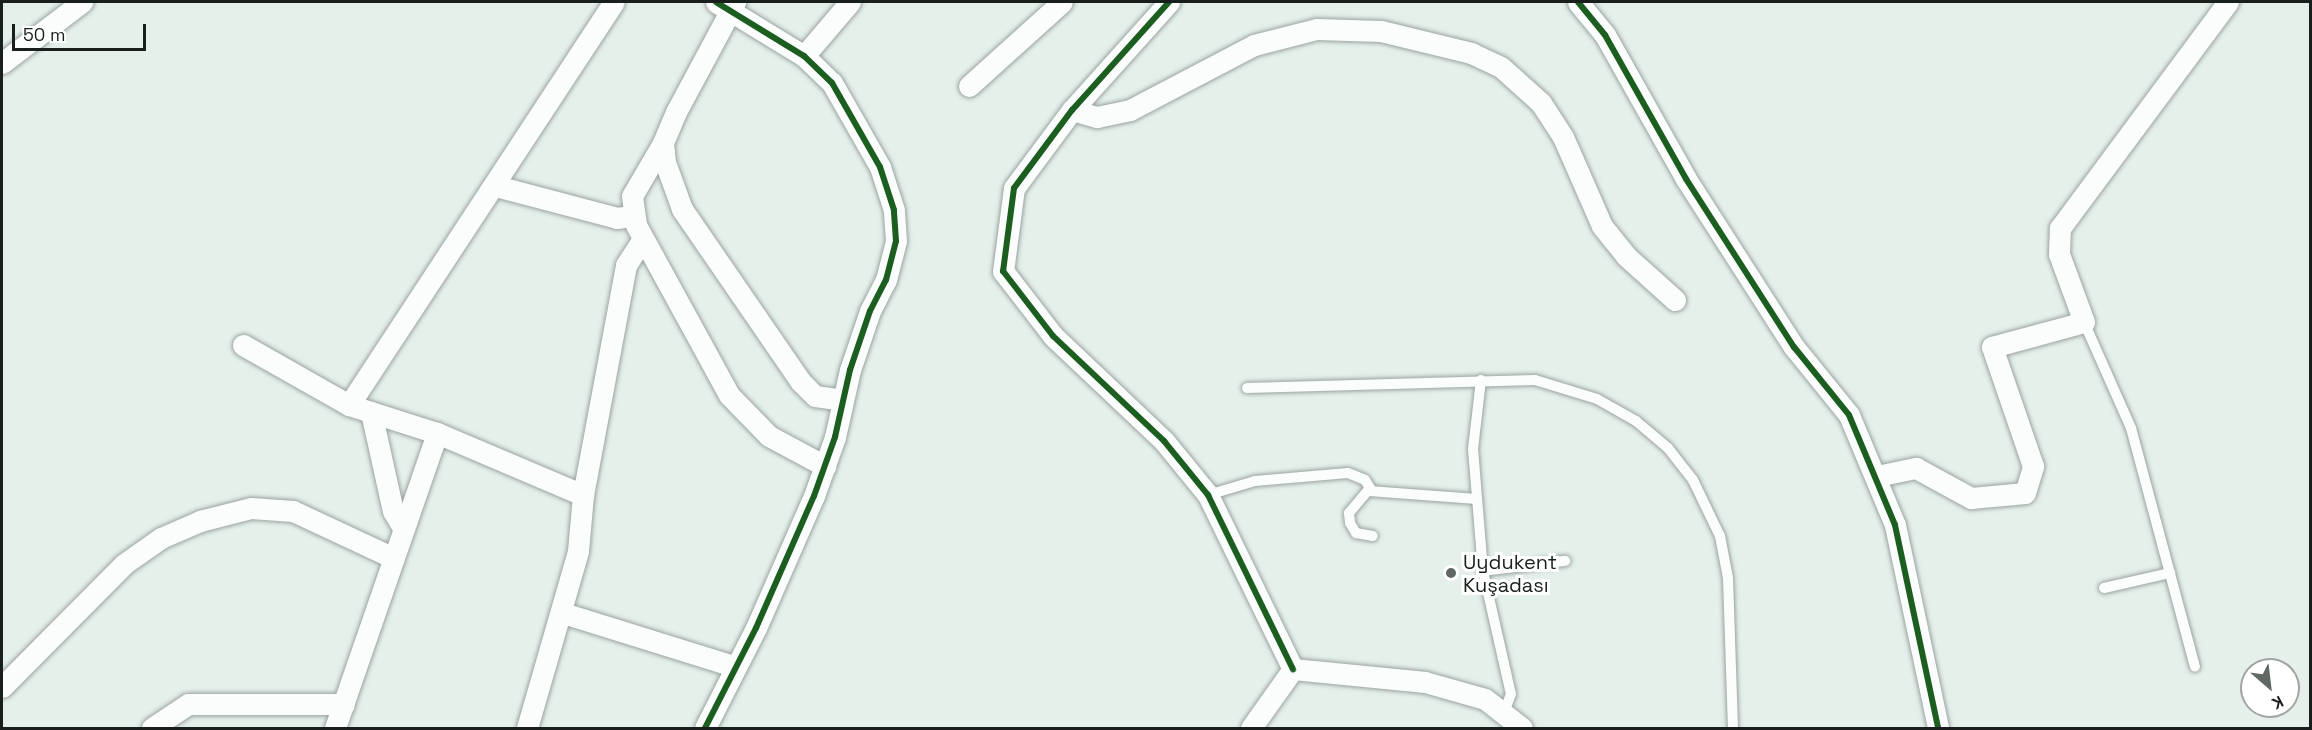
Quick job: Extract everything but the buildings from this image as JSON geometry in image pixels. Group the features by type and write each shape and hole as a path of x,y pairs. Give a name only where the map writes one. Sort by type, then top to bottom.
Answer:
{"street":[{"path":"2,63 82,2"},
{"path":"349,405 496,186 614,2"},
{"path":"804,56 850,2"},
{"path":"969,86 1062,2"},
{"path":"1169,2 1072,110 1014,188 1003,271 1053,336 1164,441 1208,495 1293,669"},
{"path":"1578,2 1605,35 1686,179 1794,347 1849,415 1877,476 1895,525 1938,729"},
{"path":"1877,476 1916,468 1971,498 2025,493 2033,466 1992,348 2084,322 2059,254 2060,228 2228,2"},
{"path":"705,729 793,549 825,466 870,311 886,280 896,241 894,210 880,167 832,83 804,56 727,5 663,143 636,187 632,216 740,408 788,449 825,466"},
{"path":"1072,110 1097,117 1130,110 1254,45 1317,29 1381,31 1471,53 1501,66 1541,103 1563,137 1602,226 1626,256 1675,300"},
{"path":"663,143 682,208 739,294 800,381 815,396 843,400"},
{"path":"496,186 617,218 632,216"},
{"path":"527,729 563,613 578,551 583,495 627,265 643,239"},
{"path":"243,345 349,405 437,433 583,495"},
{"path":"371,412 393,511 404,529"},
{"path":"335,729 437,433"},
{"path":"2,687 124,564 161,538 209,518 251,508 293,511 394,558"},
{"path":"563,613 736,667"},
{"path":"1293,669 1425,682 1485,699 1504,712 1522,729"},
{"path":"1251,729 1293,669"},
{"path":"152,729 188,704 344,704"}],"lane":[{"path":"2084,322 2131,428 2195,667"},
{"path":"1481,380 1473,449 1483,571 1511,694 1504,712"},
{"path":"1247,388 1535,380 1597,399 1653,434 1687,471 1712,516 1725,556 1733,729"},
{"path":"1208,495 1255,481 1340,472 1365,480 1369,491"},
{"path":"1369,491 1477,499"},
{"path":"1369,491 1349,518 1356,532 1373,536"},
{"path":"1483,571 1565,561"},
{"path":"2104,588 2170,573"}],"cycle path":[{"path":"705,728 756,628 814,496 835,437 850,370 870,311 886,280 896,241 894,210 880,167 832,83 804,56 716,2"},
{"path":"1169,2 1072,110 1014,188 1003,271 1053,336 1164,441 1208,495 1293,669"},
{"path":"1578,2 1605,35 1686,179 1794,347 1849,415 1895,525 1938,728"}],"place":[{"name":"Uydukent Kuşadası","path":"1451,573"}]}
